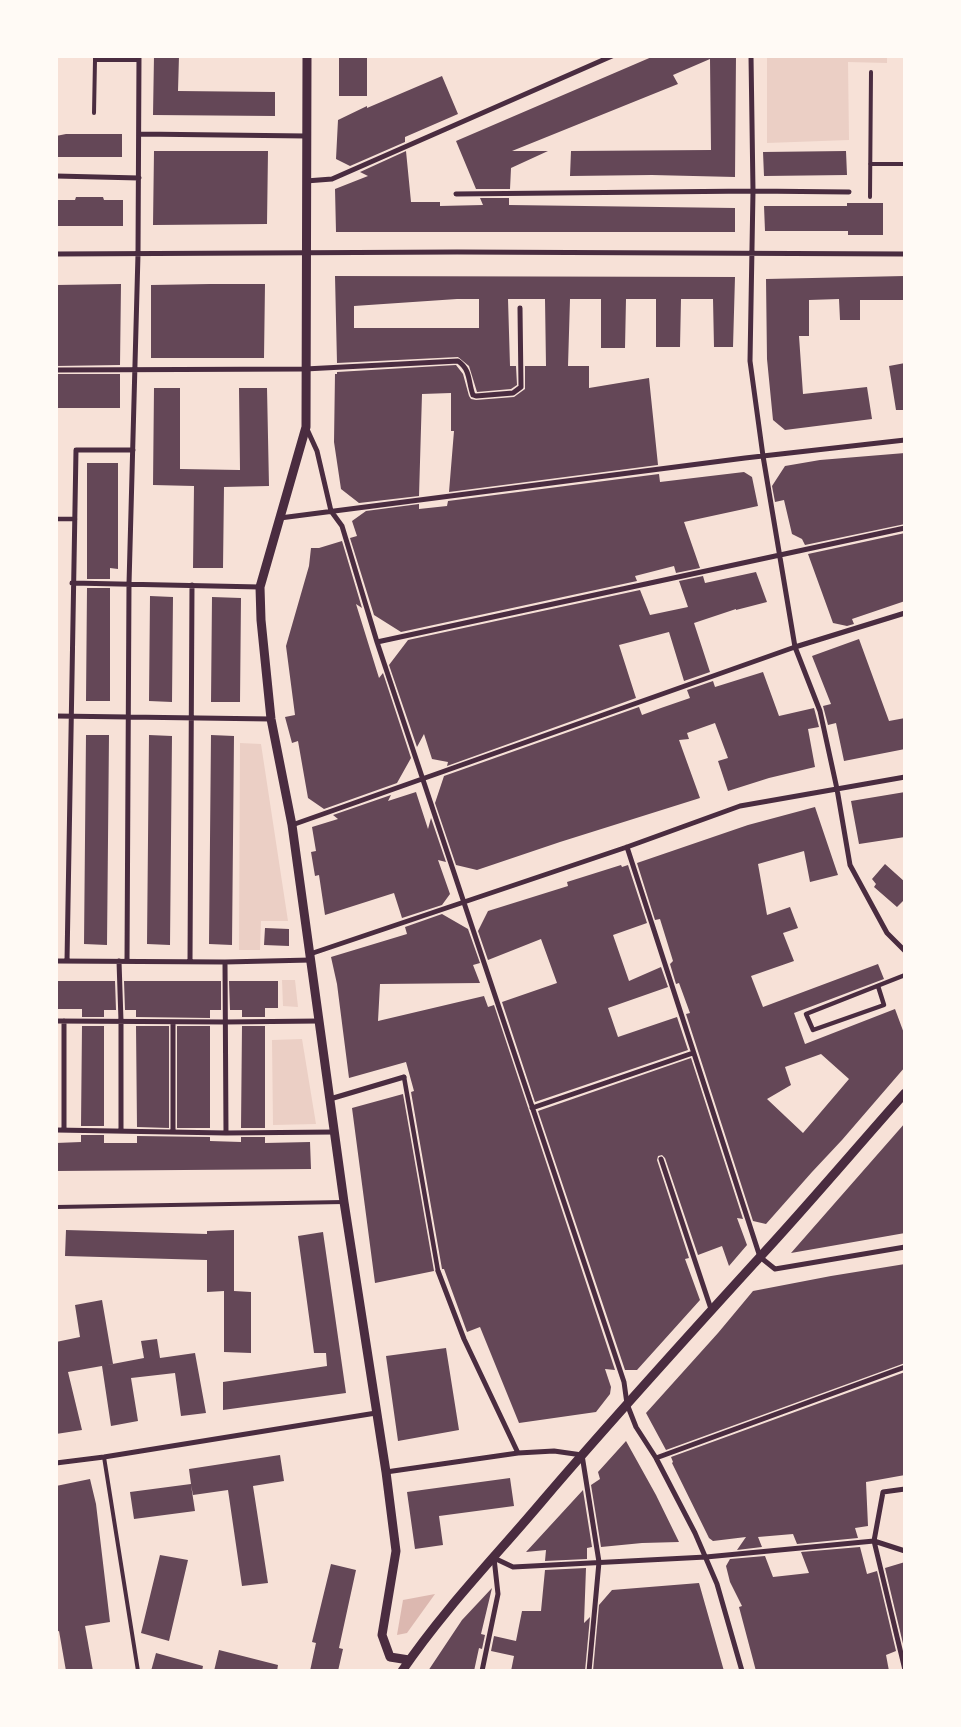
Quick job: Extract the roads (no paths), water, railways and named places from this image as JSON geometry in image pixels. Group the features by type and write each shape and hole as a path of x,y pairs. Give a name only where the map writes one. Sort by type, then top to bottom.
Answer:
{"street":[{"path":"306,56 306,427 260,587 260,620 271,719 292,824 344,1202 386,1472 396,1551 382,1635 390,1657 409,1660"},
{"path":"305,181 332,179 612,56"},
{"path":"751,56 753,191 750,361 762,456 795,647 820,711 837,789 850,864 887,933 905,952"},
{"path":"128,961 127,718 136,370 140,134 139,58"},
{"path":"140,134 306,136"},
{"path":"56,176 139,178"},
{"path":"456,194 849,192"},
{"path":"56,254 467,252 905,254"},
{"path":"56,370 305,369 458,361 468,371 473,395 513,393 521,387 520,308"},
{"path":"306,427 317,451 331,511 342,526 377,642 624,1382 627,1404 636,1427 656,1458 718,1584 742,1671"},
{"path":"280,518 762,456 905,440"},
{"path":"67,961 72,717 72,583 76,450 133,450"},
{"path":"56,519 75,519"},
{"path":"377,642 905,528"},
{"path":"72,583 260,587"},
{"path":"190,961 192,586"},
{"path":"292,824 795,647 905,613"},
{"path":"56,716 271,719"},
{"path":"56,961 225,962 311,957 740,806 905,777"},
{"path":"627,847 760,1257 775,1269 905,1247"},
{"path":"119,961 121,1131"},
{"path":"225,962 226,1133"},
{"path":"878,986 884,1005 813,1030 806,1014 905,975"},
{"path":"56,1021 319,1021"},
{"path":"64,1021 64,1130"},
{"path":"173,1022 173,1131"},
{"path":"532,1108 693,1053"},
{"path":"330,1099 404,1077 438,1271 464,1339 518,1453"},
{"path":"402,1671 466,1587 494,1558 711,1309 760,1257 905,1094"},
{"path":"56,1130 226,1133 335,1132"},
{"path":"661,1159 711,1309"},
{"path":"656,1458 905,1367"},
{"path":"56,1463 376,1413"},
{"path":"386,1472 518,1453 554,1451 582,1455"},
{"path":"582,1455 600,1562 589,1671"},
{"path":"905,1489 883,1492 874,1541 905,1670"},
{"path":"494,1558 512,1567 706,1557 874,1541 905,1551"},
{"path":"482,1671 498,1594 494,1558"}],"lane":[{"path":"94,113 95,58 139,58"},
{"path":"870,197 871,72"},
{"path":"870,164 905,164"},
{"path":"56,1207 344,1202"},
{"path":"104,1457 138,1671"}]}
